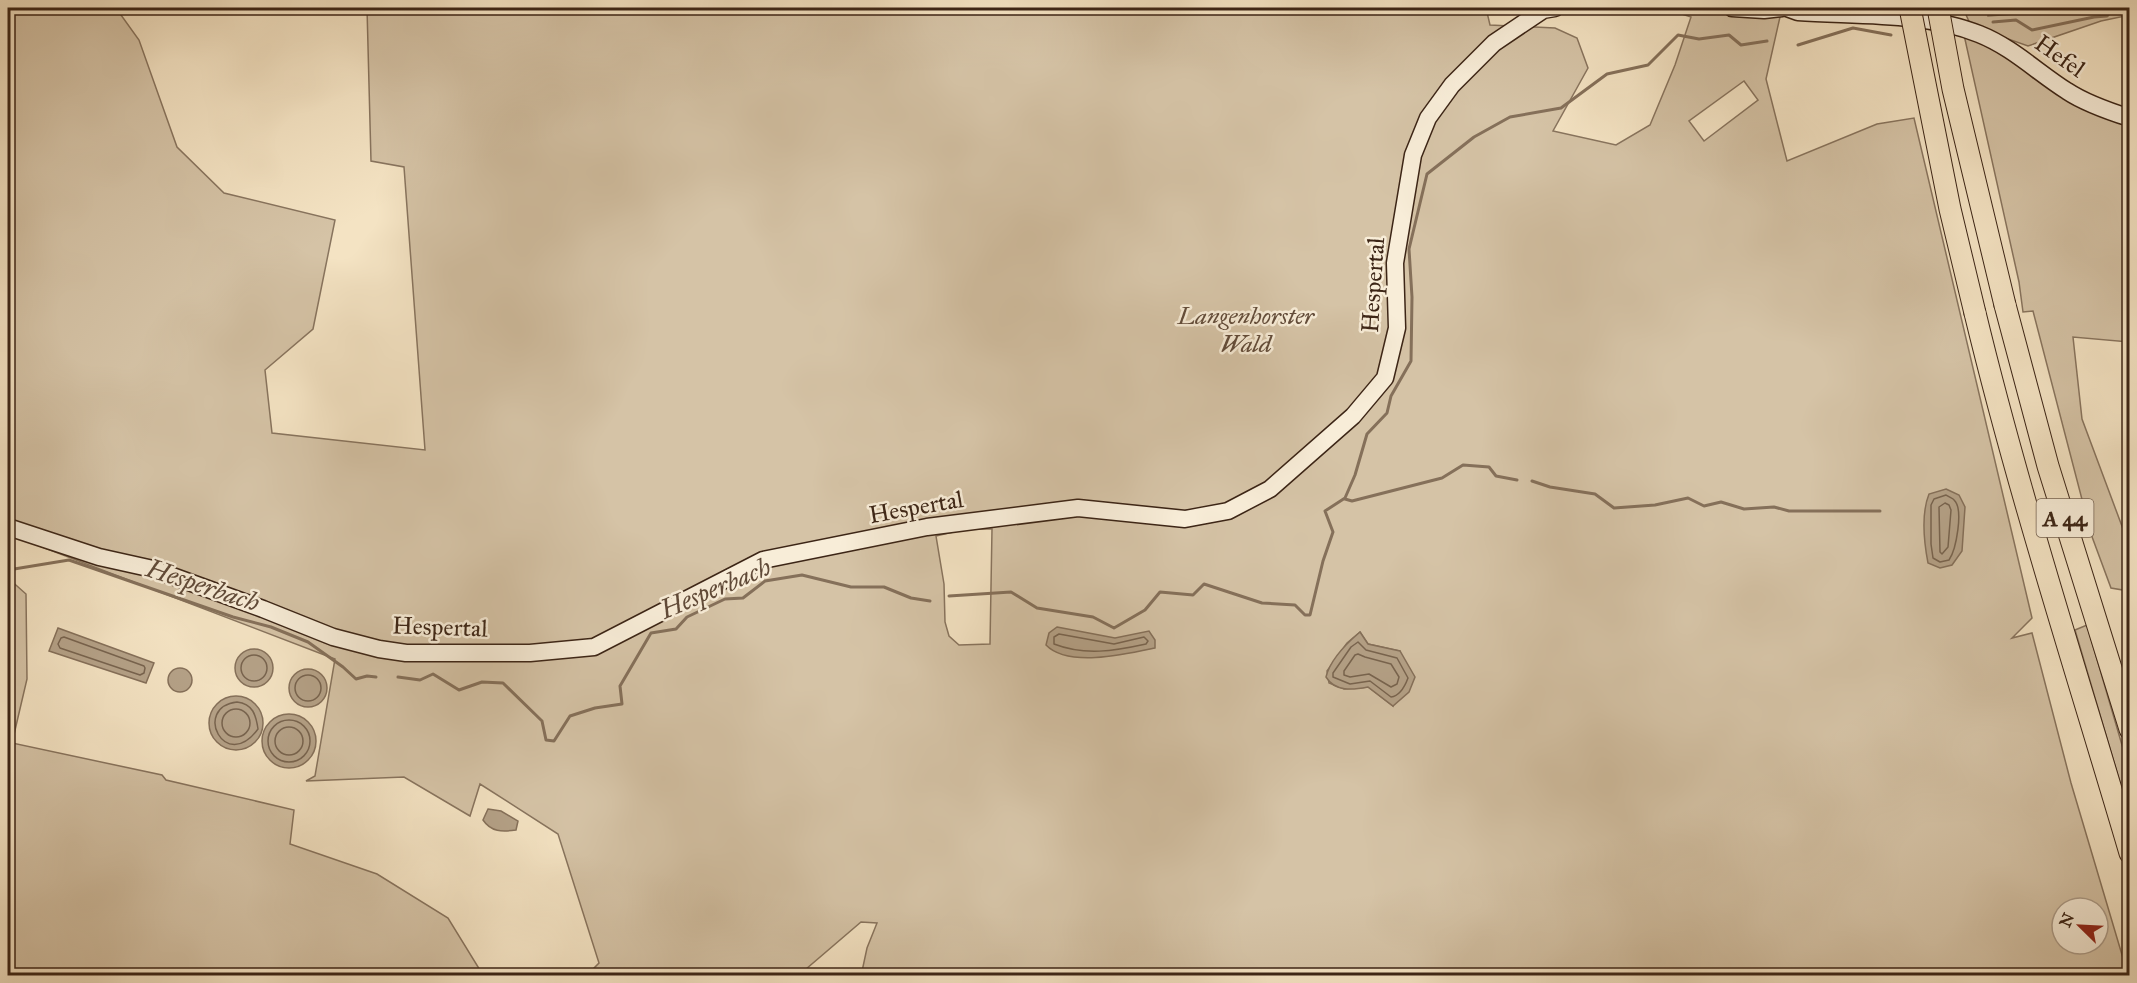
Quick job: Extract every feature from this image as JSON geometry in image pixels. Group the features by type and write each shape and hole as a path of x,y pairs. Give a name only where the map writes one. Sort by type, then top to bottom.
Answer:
{"highway":[{"name":"A 44","path":"1910,8 1950,209 2005,430 2130,853"},
{"name":"A 44","path":"1938,8 1953,89 2005,305 2048,466 2130,729"}],"main road":[{"name":"Hespertal","path":"8,527 99,557 153,569 333,637 379,649 406,653 530,653 594,646 763,560 915,529 1078,508 1185,519 1228,511 1270,489 1353,416 1385,378 1397,328 1395,263 1413,155 1428,118 1452,85 1494,43 1543,10 1555,8"},
{"path":"1732,8 1764,10 1782,8"},
{"name":"Hefel","path":"1787,8 1798,12 1901,18 1964,28 2007,48 2082,100 2130,118"}],"green space":[{"name":"Langenhorster Wald","path":"8,8 116,8 139,40 177,147 224,193 335,220 313,329 265,370 272,433 425,450 404,167 371,161 367,8 1486,8 1490,25 1555,28 1577,38 1588,68 1553,131 1616,145 1650,125 1675,65 1691,17 1664,8 1782,8 1766,79 1787,161 1877,124 1914,118 2032,618 2012,638 2032,633 2071,783 2105,896 2050,896 2050,956 2110,956 2110,914 2128,975 861,976 867,948 877,923 861,922 799,975 587,975 599,963 558,834 480,784 470,816 404,777 306,781 315,776 335,659 8,534","holes":["1744,81 1758,100 1704,141 1689,121","966,529 992,529 990,644 959,645 949,636 945,622 944,584 936,536","1360,632 1368,644 1400,651 1393,706 1368,687 1344,689 1329,683 1327,671 1347,643"]},
{"path":"1963,8 1988,8 1988,16 2043,12 2055,8 2129,8 2130,15 2101,21 2028,46 1971,26"},
{"path":"1964,35 2129,118 2129,342 2073,337 2082,419 2129,545 2129,591 2111,588 2091,534 2033,311 2023,312 2019,282"},
{"path":"8,578 26,594 27,679 12,743 162,775 166,780 294,810 290,844 377,874 448,918 483,975 8,975"},
{"path":"2087,625 2129,769 2129,813 2075,630"}],"water":[{"path":"1946,489 1959,495 1965,507 1962,551 1952,565 1940,568 1928,563 1924,519 1929,494"},
{"path":"1057,627 1115,638 1149,631 1155,640 1155,648 1098,657 1068,656 1046,645 1049,633"},
{"path":"58,628 154,663 146,683 49,651"},
{"path":"1360,632 1368,644 1400,651 1415,677 1409,692 1393,706 1368,687 1339,688 1326,677 1335,658"},
{"path":"254,649 268,654 273,668 268,682 254,687 240,682 235,668 240,654"},
{"path":"180,668 185,669 191,675 191,685 185,691 180,692 175,691 169,685 168,680 169,675 175,669"},
{"path":"308,669 322,674 327,688 322,702 308,707 294,702 289,688 294,674"},
{"path":"231,696 241,696 251,700 259,708 263,723 259,738 251,746 241,750 231,750 221,746 213,738 209,728 209,718 213,708 221,700"},
{"path":"284,714 294,714 304,718 312,726 316,741 312,756 304,764 294,768 284,768 274,764 266,756 262,746 262,736 266,726 274,718"},
{"path":"488,809 501,811 518,821 516,830 502,831 490,827 483,820"}],"waterway":[{"name":"Hesperbach","path":"1993,22 2016,20 2032,30 2107,16 2114,8"},
{"name":"Hesperbach","path":"1798,45 1853,28 1891,35"},
{"name":"Hesperbach","path":"949,596 1011,592 1037,608 1093,617 1114,628 1145,610 1160,592 1193,595 1204,584 1262,603 1295,605 1305,615 1310,615 1323,561 1333,532 1325,511 1345,498 1355,475 1367,434 1387,413 1391,396 1411,361 1412,297 1409,249 1427,174 1474,137 1510,117 1561,108 1607,74 1648,65 1678,35 1699,39 1729,35 1741,45 1767,41"},
{"path":"1345,499 1352,501 1442,478 1463,465 1489,467 1496,476 1517,480"},
{"path":"1532,481 1550,487 1595,494 1614,508 1655,505 1688,498 1704,506 1721,502 1744,509 1774,507 1789,511 1880,511"},
{"name":"Hesperbach","path":"8,570 69,560 233,617 271,627 308,642 356,679 367,676 376,677"},
{"name":"Hesperbach","path":"398,677 420,680 433,674 459,690 482,682 503,683 542,721 546,740 554,741 570,716 595,708 622,704 620,686 651,633 676,629 687,617 725,599 743,598 765,581 802,575 851,587 884,587 911,598 930,601"}]}
